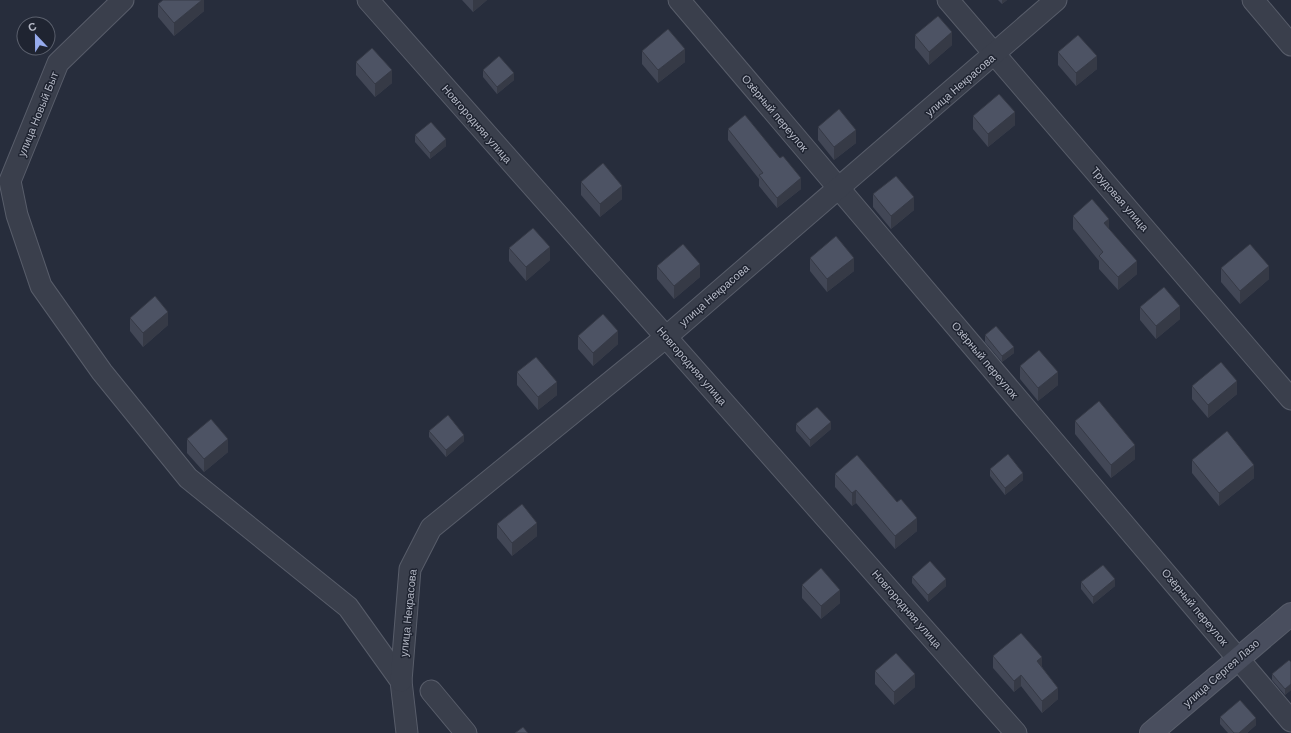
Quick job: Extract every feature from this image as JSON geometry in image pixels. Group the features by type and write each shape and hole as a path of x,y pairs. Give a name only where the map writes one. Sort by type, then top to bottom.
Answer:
{"main road":[{"name":"улица Сергея Лазо","path":"1151,733 1291,614"}],"street":[{"name":"улица Новый Быт","path":"123,0 58,63 10,181 17,215 41,286 102,372 188,478 348,607 401,681"},
{"name":"Новгородняя улица","path":"368,0 1016,733"},
{"name":"Озёрный переулок","path":"679,0 1291,721"},
{"name":"Трудовая улица","path":"948,0 1291,399"},
{"name":"улица Некрасова","path":"407,733 401,681 410,569 431,528 666,337 1056,0"},
{"path":"1252,0 1291,45"},
{"path":"431,691 466,733"}],"building":[{"path":"163,0 202,0 174,23 158,4"},
{"path":"938,16 952,32 929,52 915,35"},
{"path":"668,29 685,49 658,70 642,51"},
{"path":"1078,35 1097,56 1076,73 1058,52"},
{"path":"372,48 392,70 375,84 356,62"},
{"path":"499,56 514,73 497,87 483,70"},
{"path":"999,94 1015,112 988,134 973,116"},
{"path":"839,109 856,130 834,147 818,127"},
{"path":"745,115 780,158 783,156 801,178 777,198 759,175 763,173 728,129"},
{"path":"431,122 446,139 430,153 415,135"},
{"path":"603,163 622,186 600,204 581,182"},
{"path":"896,176 914,197 891,216 873,194"},
{"path":"1092,199 1109,219 1104,223 1137,261 1118,277 1099,256 1103,252 1073,216"},
{"path":"533,228 550,247 526,267 509,248"},
{"path":"836,236 854,258 827,279 810,258"},
{"path":"683,244 700,264 674,286 657,266"},
{"path":"1250,244 1269,266 1240,291 1221,268"},
{"path":"1164,287 1180,306 1156,326 1140,307"},
{"path":"155,296 168,312 143,333 130,318"},
{"path":"603,314 618,331 593,353 578,336"},
{"path":"996,326 1014,347 1002,356 985,335"},
{"path":"1039,350 1058,372 1038,388 1020,366"},
{"path":"536,357 557,382 538,397 517,372"},
{"path":"1221,362 1237,381 1208,405 1192,386"},
{"path":"1099,401 1135,445 1111,465 1075,421"},
{"path":"817,407 831,422 810,440 796,424"},
{"path":"448,415 464,435 446,450 429,431"},
{"path":"211,419 228,439 204,459 187,439"},
{"path":"1227,431 1254,465 1219,493 1192,460"},
{"path":"1008,454 1023,473 1005,488 990,469"},
{"path":"857,455 897,502 901,499 917,518 895,536 856,490 852,493 835,474"},
{"path":"522,504 537,523 512,543 497,524"},
{"path":"930,561 946,579 928,595 912,577"},
{"path":"1103,565 1115,579 1093,597 1081,582"},
{"path":"821,568 840,590 821,606 802,585"},
{"path":"1021,633 1042,657 1037,661 1058,688 1042,701 1021,675 1014,681 993,656"},
{"path":"896,653 915,674 894,692 875,671"},
{"path":"1289,660 1291,662 1291,684 1285,689 1272,674"},
{"path":"1240,700 1256,718 1239,733 1234,733 1220,717"},
{"path":"523,727 528,733 515,733"}]}
